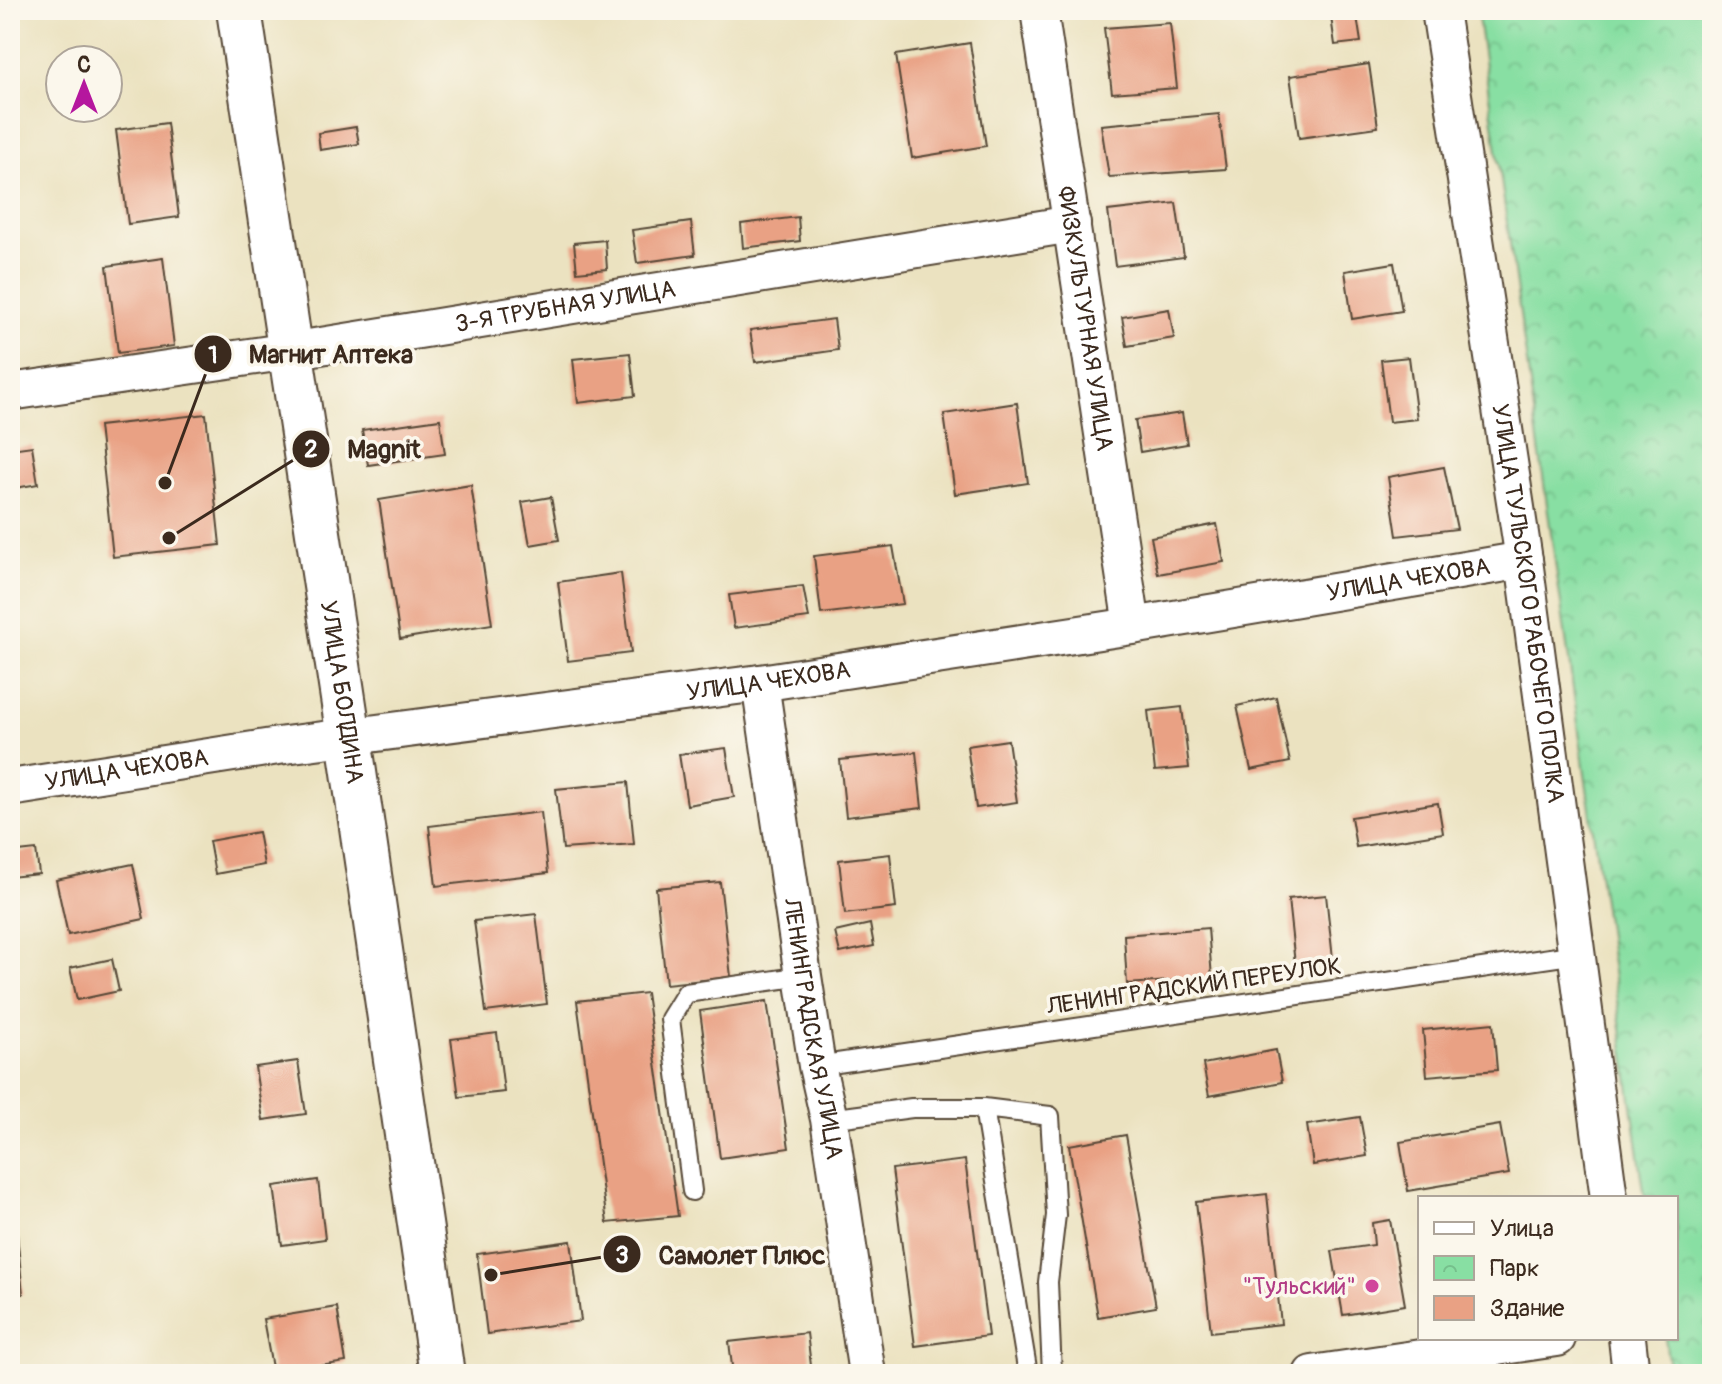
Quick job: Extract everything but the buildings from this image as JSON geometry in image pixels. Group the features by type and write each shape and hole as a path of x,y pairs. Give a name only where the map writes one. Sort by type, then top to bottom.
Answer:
{"main road":[{"name":"УЛИЦА БОЛДИНА","path":"239,10 442,1374"}],"street":[{"name":"ФИЗКУЛЬТУРНАЯ УЛИЦА","path":"1039,10 1132,626"},
{"name":"УЛИЦА ТУЛЬСКОГО РАБОЧЕГО ПОЛКА","path":"1440,10 1524,560 1609,1196"},
{"name":"3-Я ТРУБНАЯ УЛИЦА","path":"10,392 290,351 1072,224"},
{"name":"УЛИЦА ЧЕХОВА","path":"10,788 285,745 760,683 1132,626 1524,560"},
{"name":"ЛЕНИНГРАДСКАЯ УЛИЦА","path":"760,683 867,1374"},
{"path":"1312,1374 1415,1366 1547,1340"},
{"path":"1627,1340 1631,1374"}],"lane":[{"name":"ЛЕНИНГРАДСКИЙ ПЕРЕУЛОК","path":"817,1066 1577,954"},
{"path":"692,1191 670,1019 686,993 803,976"},
{"path":"829,1119 912,1108 984,1108 1050,1116 1056,1215 1048,1282 1052,1374"},
{"path":"984,1108 1028,1374"}],"green space":[{"path":"1477,10 1712,10 1712,1374 1670,1374 1665,1340 1678,1340 1678,1196 1645,1196"}],"place":[{"name":"Магнит Аптека","path":"165,483"},
{"name":"Magnit","path":"169,538"},
{"name":"Самолет Плюс","path":"491,1275"},
{"name":"\"Тульский\"","path":"1372,1286"}]}
